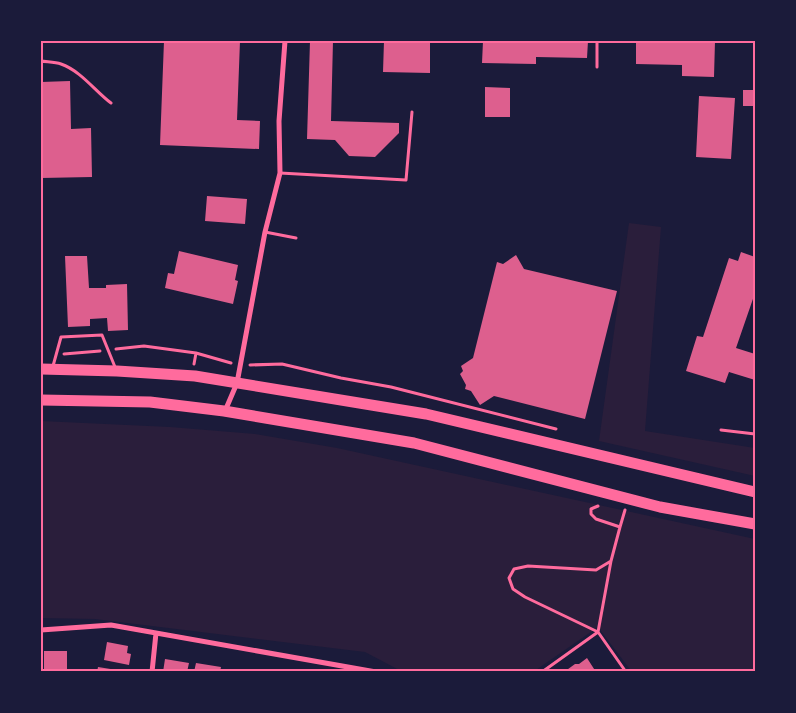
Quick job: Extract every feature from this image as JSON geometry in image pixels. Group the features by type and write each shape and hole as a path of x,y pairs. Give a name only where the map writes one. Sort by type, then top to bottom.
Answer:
{"main road":[{"path":"47,369 195,376 426,414 755,492"},
{"path":"41,400 150,402 224,411 414,443 626,504 660,507 755,524"}],"street":[{"path":"224,411 238,383 266,232 280,173 280,121 285,41"},
{"path":"41,630 111,625 376,672"},
{"path":"152,672 156,633"}],"lane":[{"path":"596,67 597,41"},
{"path":"41,62 61,64 84,78 111,103"},
{"path":"280,173 406,180 412,112"},
{"path":"266,232 296,238"},
{"path":"47,369 61,337 102,335 117,371"},
{"path":"721,430 755,434"}],"path":[{"path":"196,353 221,361 256,366 282,364 341,378 391,387 562,431"},
{"path":"616,508 626,504"},
{"path":"542,672 598,632 611,561 626,504"},
{"path":"607,507 598,506 592,509 591,514 596,519 620,527"},
{"path":"611,561 596,570 528,566 514,569 509,578 513,589 524,598 598,632 626,672"}],"shaded area":[{"path":"629,223 661,227 645,431 755,448 755,476 599,441"},
{"path":"41,421 170,427 255,434 337,448 755,539 755,672 632,672 598,627 533,672 403,672 365,652 95,619 41,618"}],"building":[{"path":"164,41 240,41 237,120 260,121 259,149 160,145"},
{"path":"310,41 333,41 331,121 399,123 399,133 375,157 349,156 335,140 307,139"},
{"path":"384,41 430,41 430,73 383,72"},
{"path":"483,41 588,41 587,58 536,57 536,64 482,63"},
{"path":"636,41 715,41 714,77 682,76 682,65 636,64"},
{"path":"70,81 71,129 91,128 92,177 41,178 41,82"},
{"path":"485,87 510,88 510,117 485,117"},
{"path":"743,90 755,90 755,106 743,106"},
{"path":"699,96 735,98 731,159 696,157"},
{"path":"207,196 247,199 245,224 205,221"},
{"path":"179,251 238,265 235,280 238,281 233,304 165,288 168,273 174,274"},
{"path":"741,252 755,257 755,293 736,348 755,354 755,380 729,372 725,383 686,371 697,336 703,337 729,258 738,261"},
{"path":"516,255 524,269 617,291 585,419 494,396 480,405 471,391 465,389 466,385 460,374 463,371 461,366 473,358 497,262 503,264"},
{"path":"65,256 87,256 89,288 106,288 106,285 127,284 128,330 108,331 107,318 90,319 90,326 68,327"},
{"path":"107,642 128,646 127,653 131,654 129,665 104,660"},
{"path":"44,651 67,651 67,672 44,672"},
{"path":"587,658 596,672 564,672 575,664 579,664"},
{"path":"165,659 189,663 187,672 163,672"},
{"path":"196,663 221,667 220,672 194,672"},
{"path":"98,667 123,671 123,672 97,672"}]}
